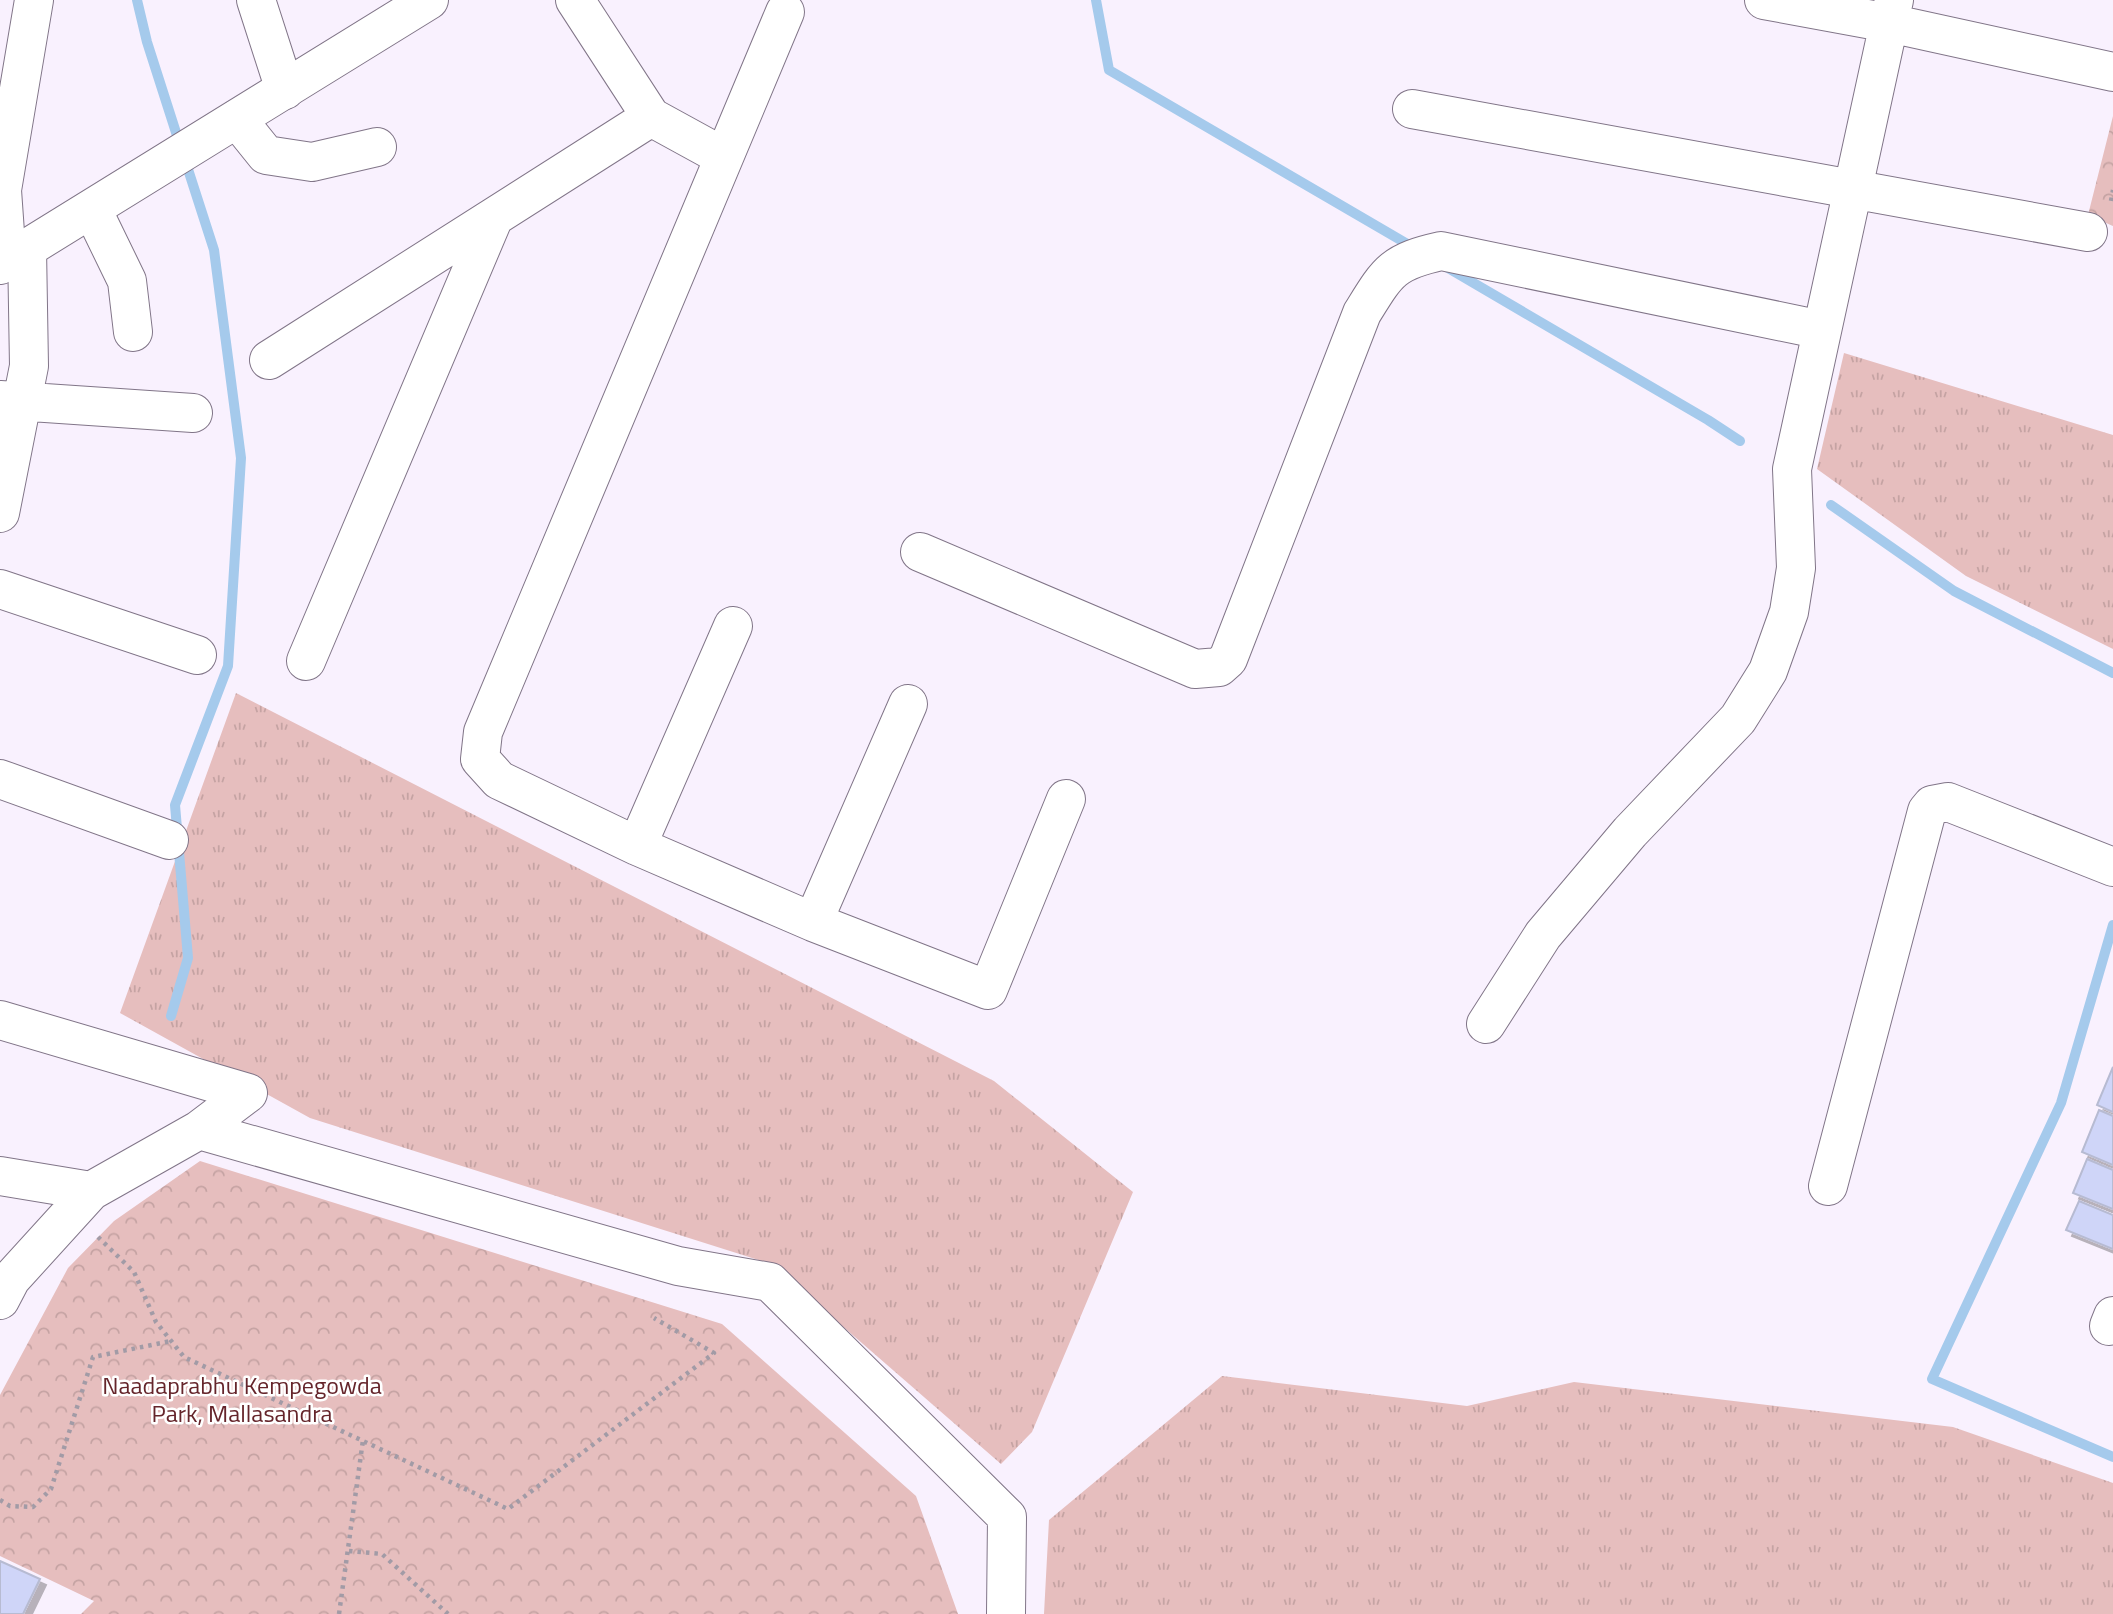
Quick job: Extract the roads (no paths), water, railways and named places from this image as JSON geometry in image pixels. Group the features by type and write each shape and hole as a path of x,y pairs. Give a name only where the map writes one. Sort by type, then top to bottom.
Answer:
{"street":[{"path":"0,513 11,402 29,366 2,190 34,0"},
{"path":"256,0 285,90"},
{"path":"11,258 429,0"},
{"path":"575,0 651,117 724,157"},
{"path":"1764,0 1891,12 2113,72"},
{"path":"785,12 483,732 480,759 499,780 637,846 813,922 988,990 1066,799"},
{"path":"1486,1024 1543,935 1630,832 1738,719 1768,671 1789,612 1796,568 1792,469 1891,12"},
{"path":"1412,109 2088,232"},
{"path":"269,360 651,117"},
{"path":"237,119 266,155 312,162 377,147"},
{"path":"92,209 127,281 133,332"},
{"path":"306,661 494,217"},
{"path":"920,552 1195,669 1206,671 1219,667 1228,659 1234,646 1362,313 1382,280 1424,255 1822,330"},
{"path":"11,402 193,413"},
{"path":"0,589 197,655"},
{"path":"637,846 733,626"},
{"path":"813,922 908,704"},
{"path":"0,779 169,840"},
{"path":"1828,1186 1927,811 1932,805 1948,802 2113,867"},
{"path":"0,1020 248,1093 199,1129 82,1201 11,1279 0,1300"},
{"path":"199,1129 678,1266 770,1282 1007,1517 1006,1614"},
{"path":"0,1176 82,1201"}],"waterway":[{"path":"137,0 147,42 180,145"},
{"path":"1096,0 1109,70 1416,249"},
{"path":"171,1016 188,958 175,805 228,666 241,458 214,250 185,160"},
{"path":"1448,268 1740,441"},
{"path":"1831,505 1954,591 2113,673"},
{"path":"2113,925 2061,1103 1932,1379 2113,1457"}],"park label":[{"name":"Naadaprabhu Kempegowda Park, Mallasandra","path":"242,1400"}]}
